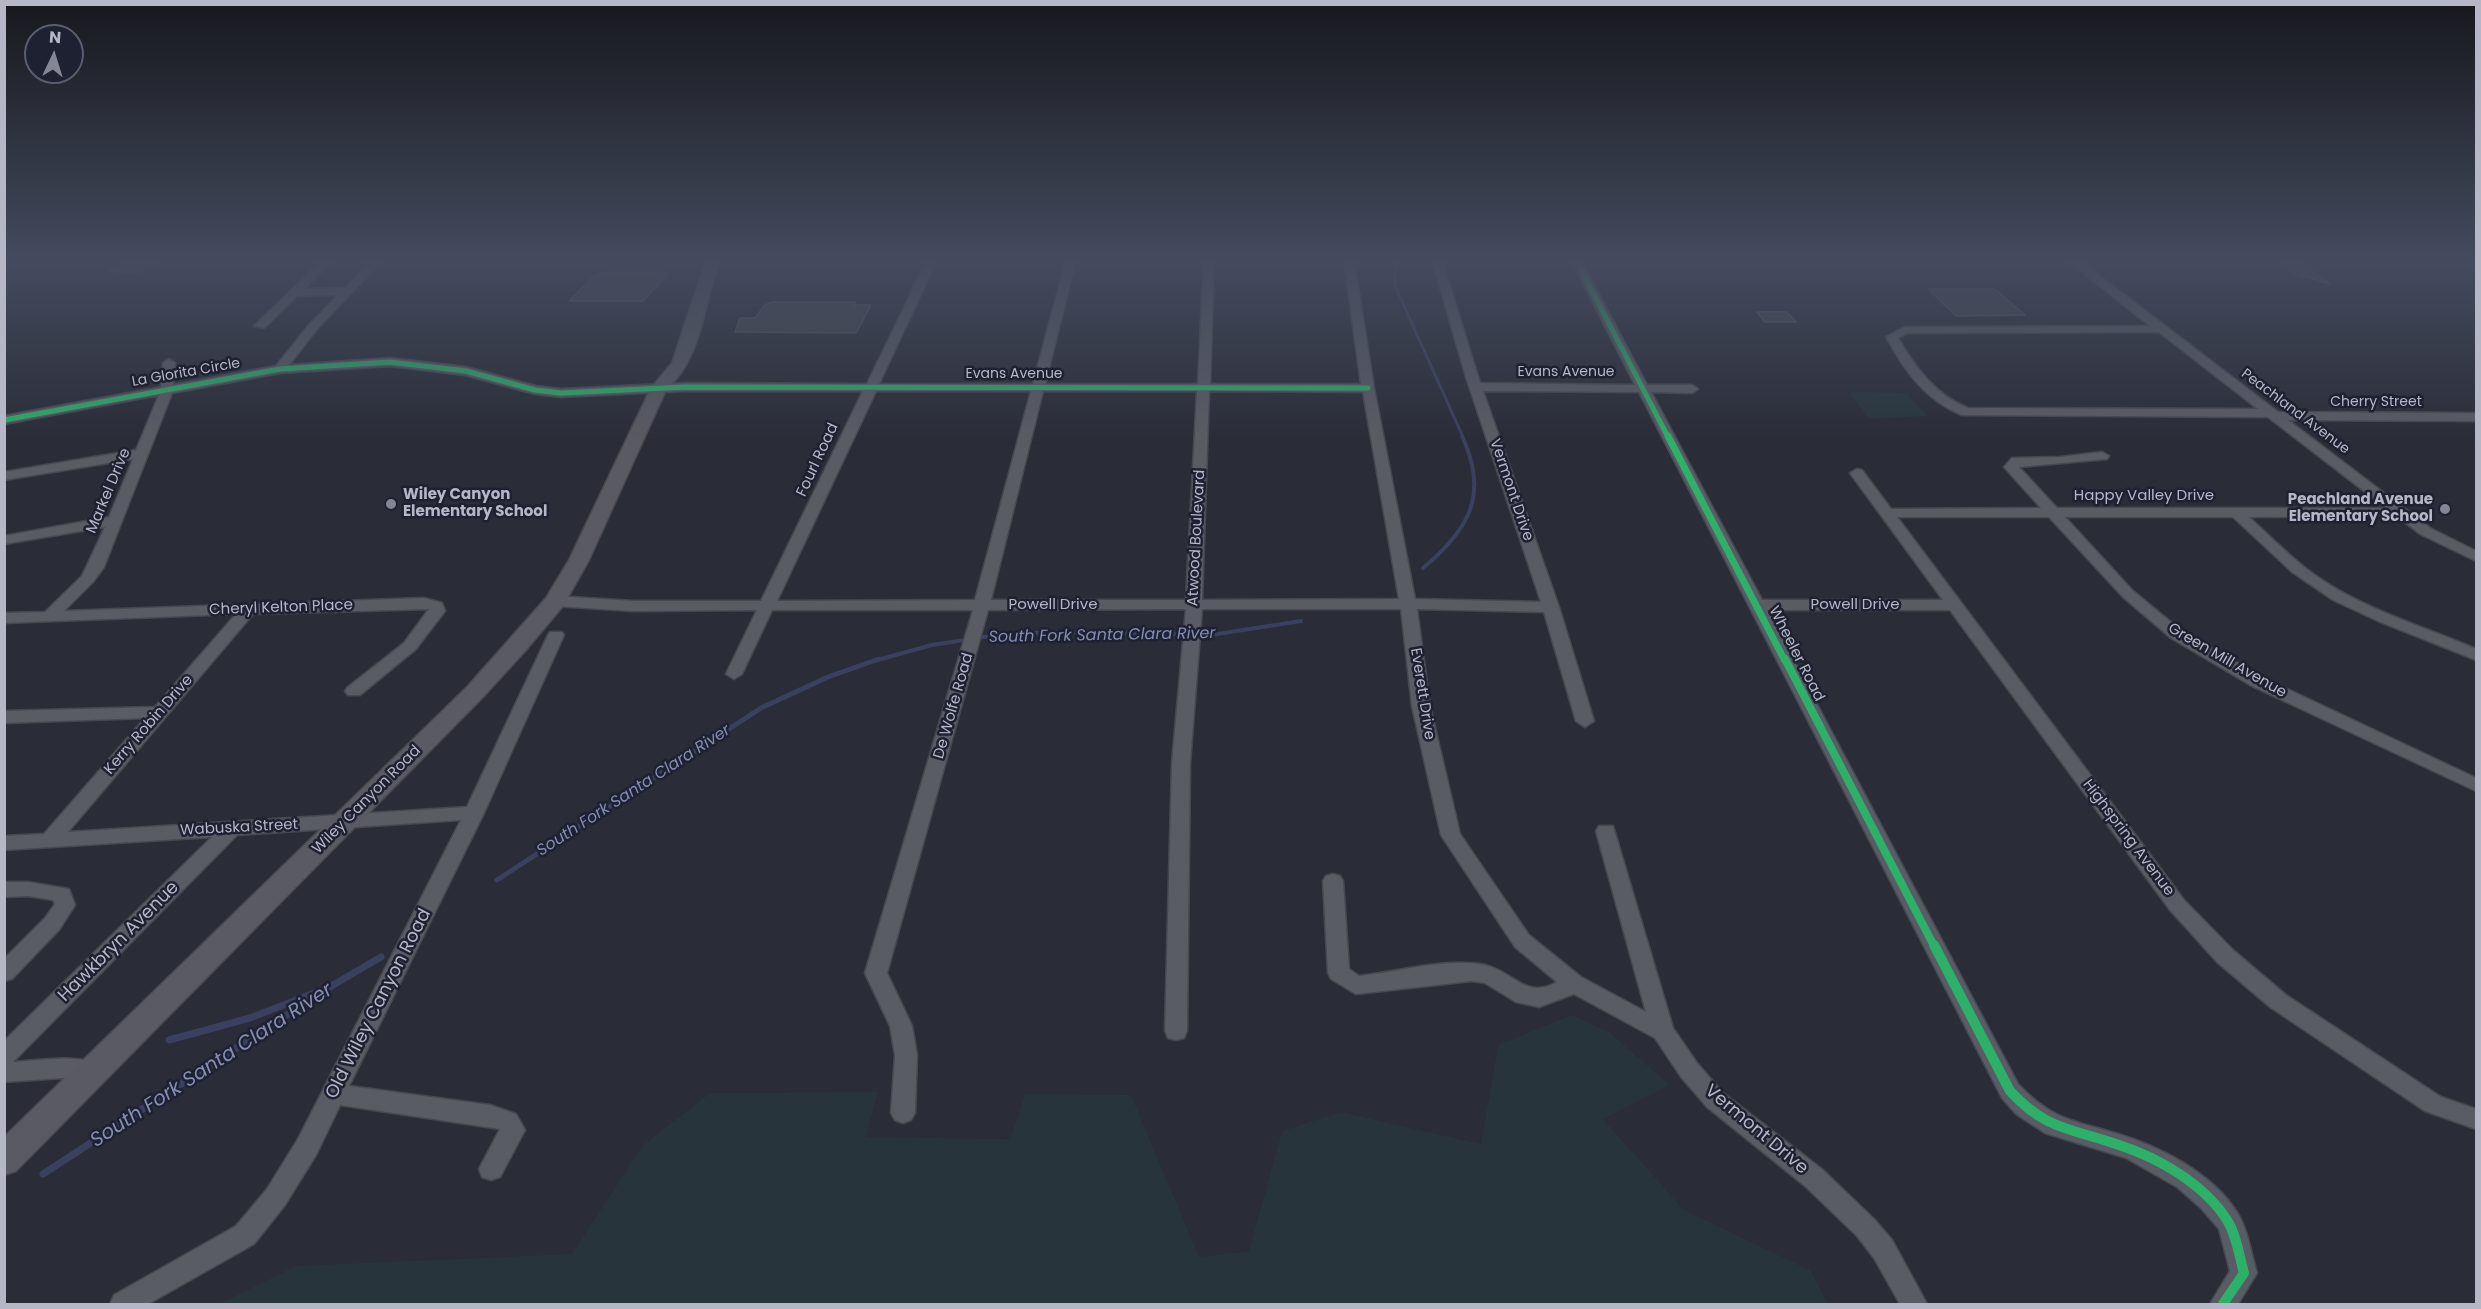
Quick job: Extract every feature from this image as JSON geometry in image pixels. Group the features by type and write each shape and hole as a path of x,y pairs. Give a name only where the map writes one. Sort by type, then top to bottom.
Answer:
{"street":[{"path":"260,326 265,321"},
{"path":"280,369 319,321"},
{"name":"Wiley Canyon Road","path":"4,1160 475,692 555,601 579,560 688,321"},
{"name":"Fourl Road","path":"734,674 903,321"},
{"name":"De Wolfe Road","path":"903,1113 906,1056 901,1026 876,973 971,647 1055,321"},
{"name":"Atwood Boulevard","path":"1176,1031 1181,763 1194,605 1207,321"},
{"name":"Everett Drive","path":"1358,321 1407,604 1421,706 1451,835 1522,941 1573,983 1663,1031"},
{"name":"Vermont Drive","path":"1456,321 1551,607 1585,721"},
{"name":"Wheeler Road","path":"1608,321 1992,1061 2023,1108 2066,1132 2134,1150 2190,1181 2228,1222 2244,1274 2223,1305"},
{"name":"Peachland Avenue","path":"2152,321 2400,512 2443,542 2476,557"},
{"name":"Cherry Street","path":"2162,329 1905,330 1892,337 1908,366 1937,399 1966,412 2476,417"},
{"name":"La Glorita Circle","path":"4,420 280,369 390,362 466,371 535,390 552,392 669,366"},
{"name":"Markel Drive","path":"50,616 88,579 96,567 112,521 143,453 167,390 169,363"},
{"name":"Evans Avenue","path":"669,366 871,387 1368,388"},
{"name":"Evans Avenue","path":"1476,387 1692,389"},
{"path":"4,476 143,453"},
{"name":"Green Mill Avenue","path":"2102,456 2060,461 2018,461 2011,467 2050,512 2128,594 2177,635 2258,682 2476,785"},
{"name":"Highspring Avenue","path":"1857,473 1889,513 1954,605 2177,905 2225,956 2278,1001 2424,1097 2476,1119"},
{"path":"2236,512 2298,569 2322,586 2376,614 2476,655"},
{"name":"Happy Valley Drive","path":"1889,513 2400,512"},
{"path":"4,540 112,521"},
{"name":"Powell Drive","path":"555,601 633,606 1407,604 1551,607"},
{"name":"Cheryl Kelton Place","path":"4,618 424,603 436,606 437,611 410,646 354,691"},
{"name":"Powell Drive","path":"1756,605 1954,605"},
{"name":"Kerry Robin Drive","path":"49,841 249,609"},
{"name":"Old Wiley Canyon Road","path":"123,1305 245,1235 276,1197 307,1147 474,813 556,635"},
{"path":"4,717 159,712"},
{"name":"Wabuska Street","path":"4,843 474,813"},
{"name":"Hawkbryn Avenue","path":"5,1059 233,827"},
{"name":"Vermont Drive","path":"1606,831 1663,1031 1689,1071 1715,1100 1765,1142 1814,1178 1866,1228 1883,1250 1914,1305"},
{"path":"1333,881 1339,974 1356,985 1468,973 1502,980 1526,997 1540,998 1560,992 1573,983"},
{"path":"4,890 28,889 62,894 65,905 52,924 5,971"},
{"path":"5,1059 92,1071"},
{"path":"333,1094 490,1115 508,1122 513,1130 491,1169"}],"shaded area":[{"path":"1854,392 1907,393 1927,416 1869,419 1850,394"},
{"path":"1572,1015 1609,1032 1670,1085 1603,1119 1684,1210 1810,1270 1828,1304 219,1304 296,1266 572,1254 642,1146 710,1093 878,1092 866,1137 1010,1139 1025,1094 1131,1095 1199,1257 1249,1251 1282,1131 1341,1112 1481,1144 1498,1045"}],"building":[{"path":"739,321 862,321 856,333 735,332"},
{"path":"1764,321 1796,322 1765,322"}],"waterway":[{"name":"South Fork Santa Clara River","path":"1411,321 1463,437"},
{"name":"South Fork Santa Clara River","path":"1423,568 1453,539 1470,509 1474,493 1474,476 1462,436"},
{"name":"South Fork Santa Clara River","path":"874,661 932,645 1004,634 1062,632 1211,635 1301,621"},
{"name":"South Fork Santa Clara River","path":"497,880 761,708 828,677 879,659"},
{"name":"South Fork Santa Clara River","path":"43,1174 333,985 381,957"},
{"path":"169,1040 250,1018 322,990"}],"cycle path":[{"path":"1608,321 2010,1091 2039,1118 2068,1131 2146,1155 2173,1170 2199,1189 2228,1221 2244,1273 2223,1304"},
{"path":"4,420 280,369 390,362 466,371 535,390 561,393 685,387 1368,388"}],"place":[{"name":"Wiley Canyon Elementary School","path":"391,504"},
{"name":"Peachland Avenue Elementary School","path":"2445,509"}]}
